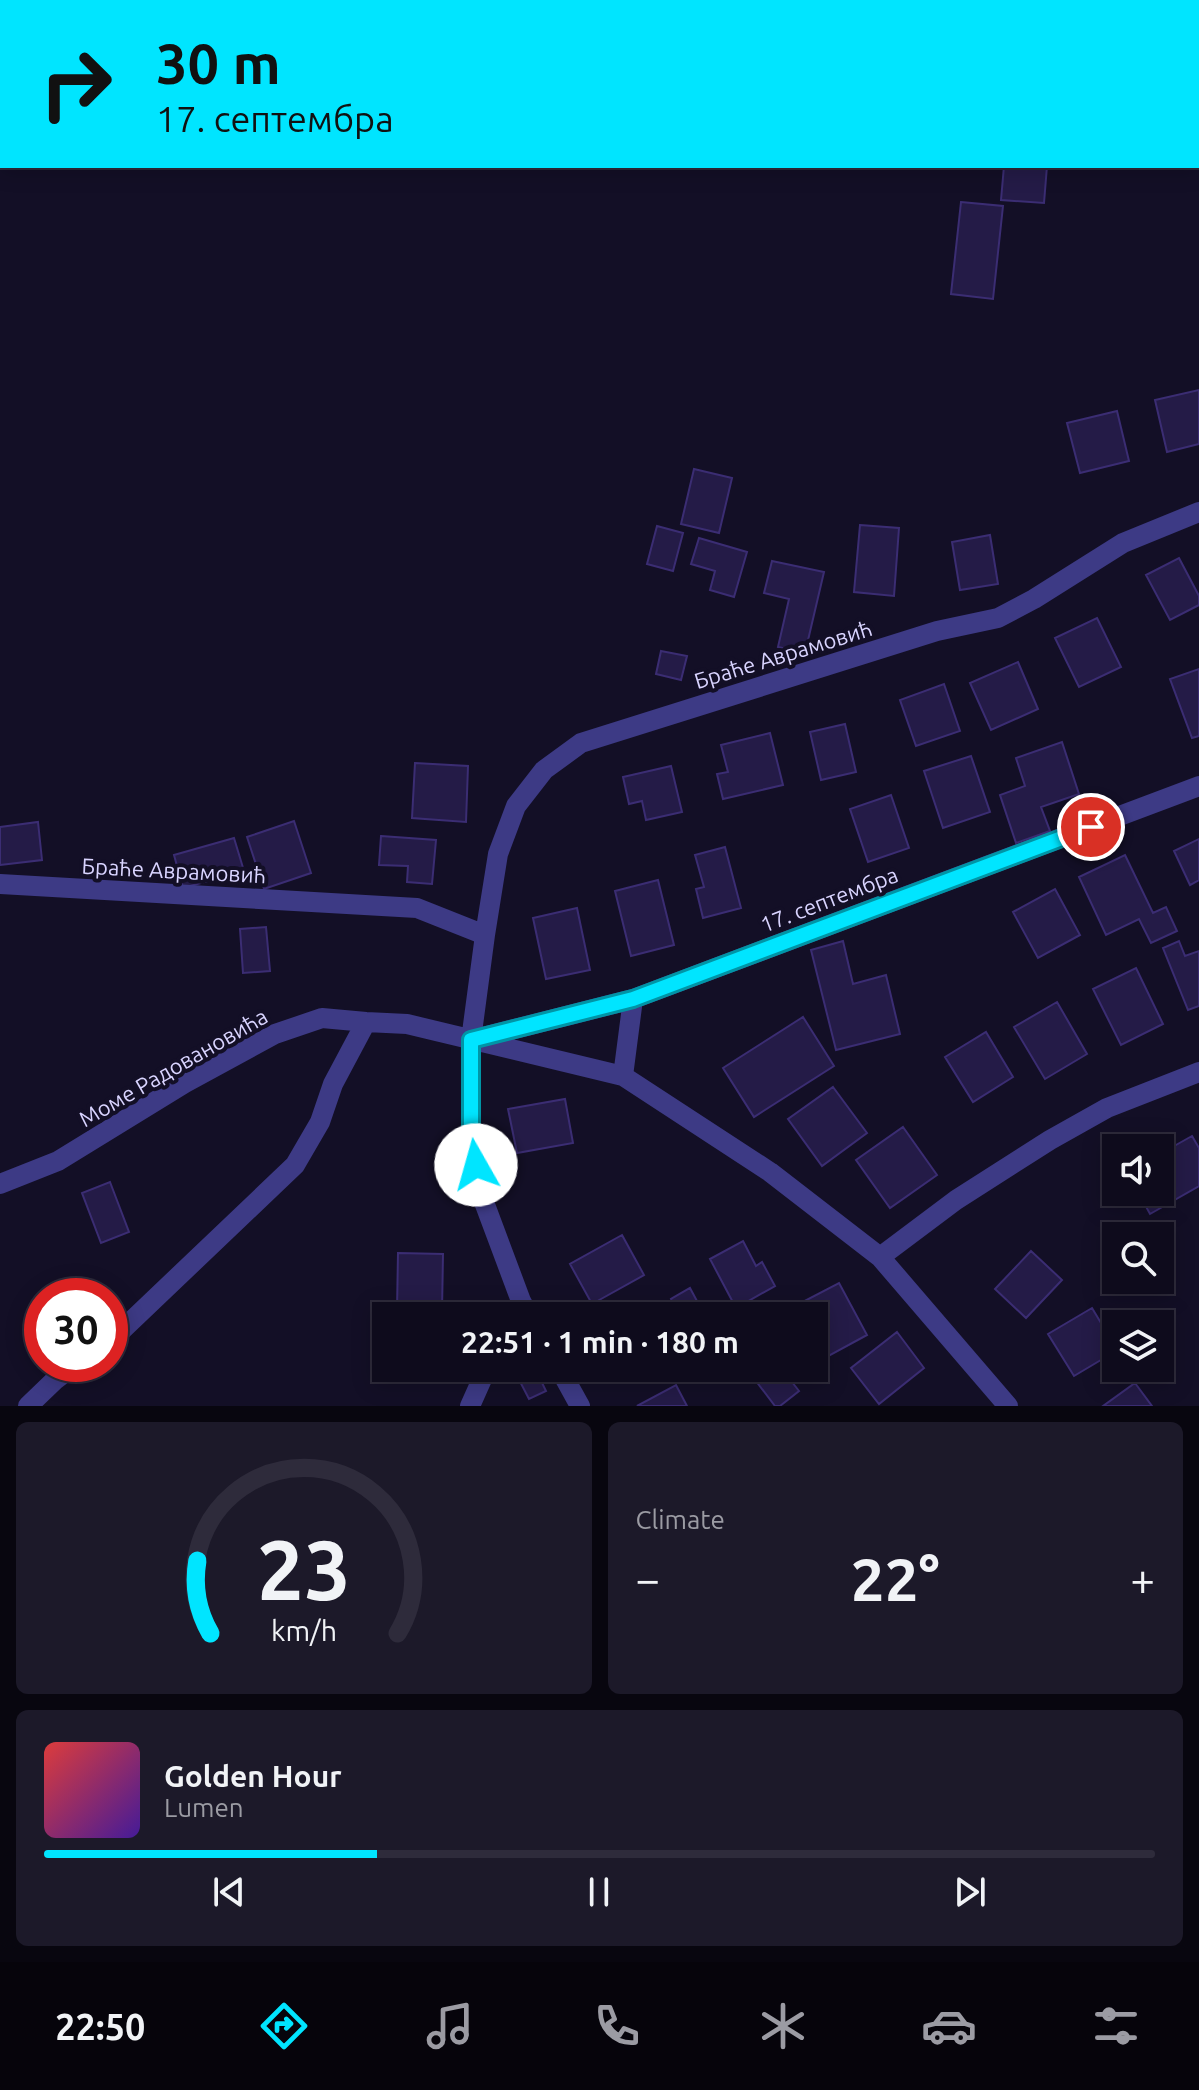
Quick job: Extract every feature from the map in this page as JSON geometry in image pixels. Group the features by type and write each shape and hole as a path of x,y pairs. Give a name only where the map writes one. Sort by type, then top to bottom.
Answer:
{"street":[{"name":"Браће Аврамовић","path":"518,1302 481,1194 471,1136 471,1040 498,854 516,806 544,770 581,743 937,631 998,618 1123,543 1199,512"},
{"name":"17. септембра","path":"471,1040 633,999 1199,786"},
{"name":"Браће Аврамовић","path":"0,884 417,908 485,935"},
{"path":"623,1076 633,999"},
{"name":"Моме Радовановића","path":"0,1184 58,1161 185,1083 275,1034 322,1018 407,1024 623,1076 770,1172 880,1257 1008,1406"},
{"path":"128,1324 295,1165 320,1122 333,1084 366,1022"},
{"path":"880,1257 956,1200 1050,1140 1107,1108 1199,1072"},
{"path":"28,1406 53,1382"},
{"path":"470,1406 481,1382"},
{"path":"567,1382 580,1406"}],"building":[{"path":"1004,168 1047,168 1044,203 1001,200"},
{"path":"961,202 1003,206 993,299 951,294"},
{"path":"1199,390 1199,444 1167,452 1155,400"},
{"path":"1117,411 1129,461 1080,473 1067,423"},
{"path":"694,469 732,478 719,533 681,524"},
{"path":"860,525 899,528 894,596 854,592"},
{"path":"657,526 683,533 673,571 647,564"},
{"path":"990,535 998,584 960,590 952,542"},
{"path":"699,538 747,552 734,597 710,590 715,571 691,564"},
{"path":"1179,558 1199,596 1199,605 1170,620 1146,575"},
{"path":"772,561 824,572 805,653 778,647 789,599 764,593"},
{"path":"1097,618 1121,667 1079,687 1055,638"},
{"path":"661,651 687,656 681,680 656,674"},
{"path":"1018,662 1038,709 991,730 970,683"},
{"path":"1199,669 1199,736 1192,738 1170,679"},
{"path":"944,684 960,731 916,746 900,700"},
{"path":"845,724 856,772 821,780 810,732"},
{"path":"770,733 783,785 723,799 717,774 728,772 721,745"},
{"path":"1062,742 1079,794 1041,807 1050,831 1016,843 1000,795 1025,786 1016,758"},
{"path":"971,756 990,812 943,828 924,771"},
{"path":"415,763 468,766 466,822 412,818"},
{"path":"671,766 682,812 646,820 642,801 629,804 623,777"},
{"path":"891,795 909,848 868,862 850,809"},
{"path":"294,821 311,873 264,889 247,837"},
{"path":"38,822 42,860 0,865 0,827"},
{"path":"381,836 436,840 432,884 407,882 408,866 379,865"},
{"path":"234,838 244,871 183,888 174,855"},
{"path":"1199,839 1199,880 1190,885 1174,851"},
{"path":"725,847 741,908 703,918 696,889 704,887 695,855"},
{"path":"1125,855 1153,913 1166,907 1177,931 1151,943 1139,919 1106,935 1079,877"},
{"path":"658,880 674,945 631,956 615,891"},
{"path":"1055,889 1080,935 1038,958 1013,912"},
{"path":"577,908 590,970 546,979 533,918"},
{"path":"266,927 270,971 243,973 240,929"},
{"path":"843,941 853,984 886,975 900,1034 836,1050 811,950"},
{"path":"1179,941 1185,956 1199,951 1199,1006 1188,1010 1163,948"},
{"path":"1136,968 1163,1024 1121,1045 1093,989"},
{"path":"1057,1002 1087,1054 1045,1079 1014,1027"},
{"path":"803,1017 834,1066 754,1117 723,1068"},
{"path":"986,1032 1013,1077 973,1102 945,1057"},
{"path":"833,1087 867,1133 822,1166 788,1119"},
{"path":"565,1099 573,1143 517,1153 508,1109"},
{"path":"903,1127 937,1175 890,1208 856,1160"},
{"path":"1192,1136 1199,1148 1199,1186 1174,1200 1174,1146"},
{"path":"110,1182 129,1232 101,1243 82,1193"},
{"path":"1146,1206 1164,1206 1150,1214"},
{"path":"622,1235 644,1275 591,1302 570,1264"},
{"path":"743,1241 756,1266 762,1262 775,1286 747,1302 733,1302 710,1259"},
{"path":"1031,1251 1062,1280 1026,1318 995,1289"},
{"path":"398,1253 443,1254 442,1302 397,1302"},
{"path":"839,1283 867,1335 828,1356 828,1302 803,1302"},
{"path":"690,1288 698,1302 673,1302 671,1299"},
{"path":"1092,1308 1102,1325 1102,1359 1074,1376 1048,1334"},
{"path":"897,1332 924,1368 879,1404 851,1368"},
{"path":"520,1382 542,1382 546,1391 529,1399"},
{"path":"757,1382 792,1382 799,1391 780,1406 775,1406"},
{"path":"1135,1383 1152,1406 1103,1406"},
{"path":"676,1385 687,1406 637,1406"}],"route":[{"path":"476,1165 471,1136 471,1040 633,999 1091,827"}]}
